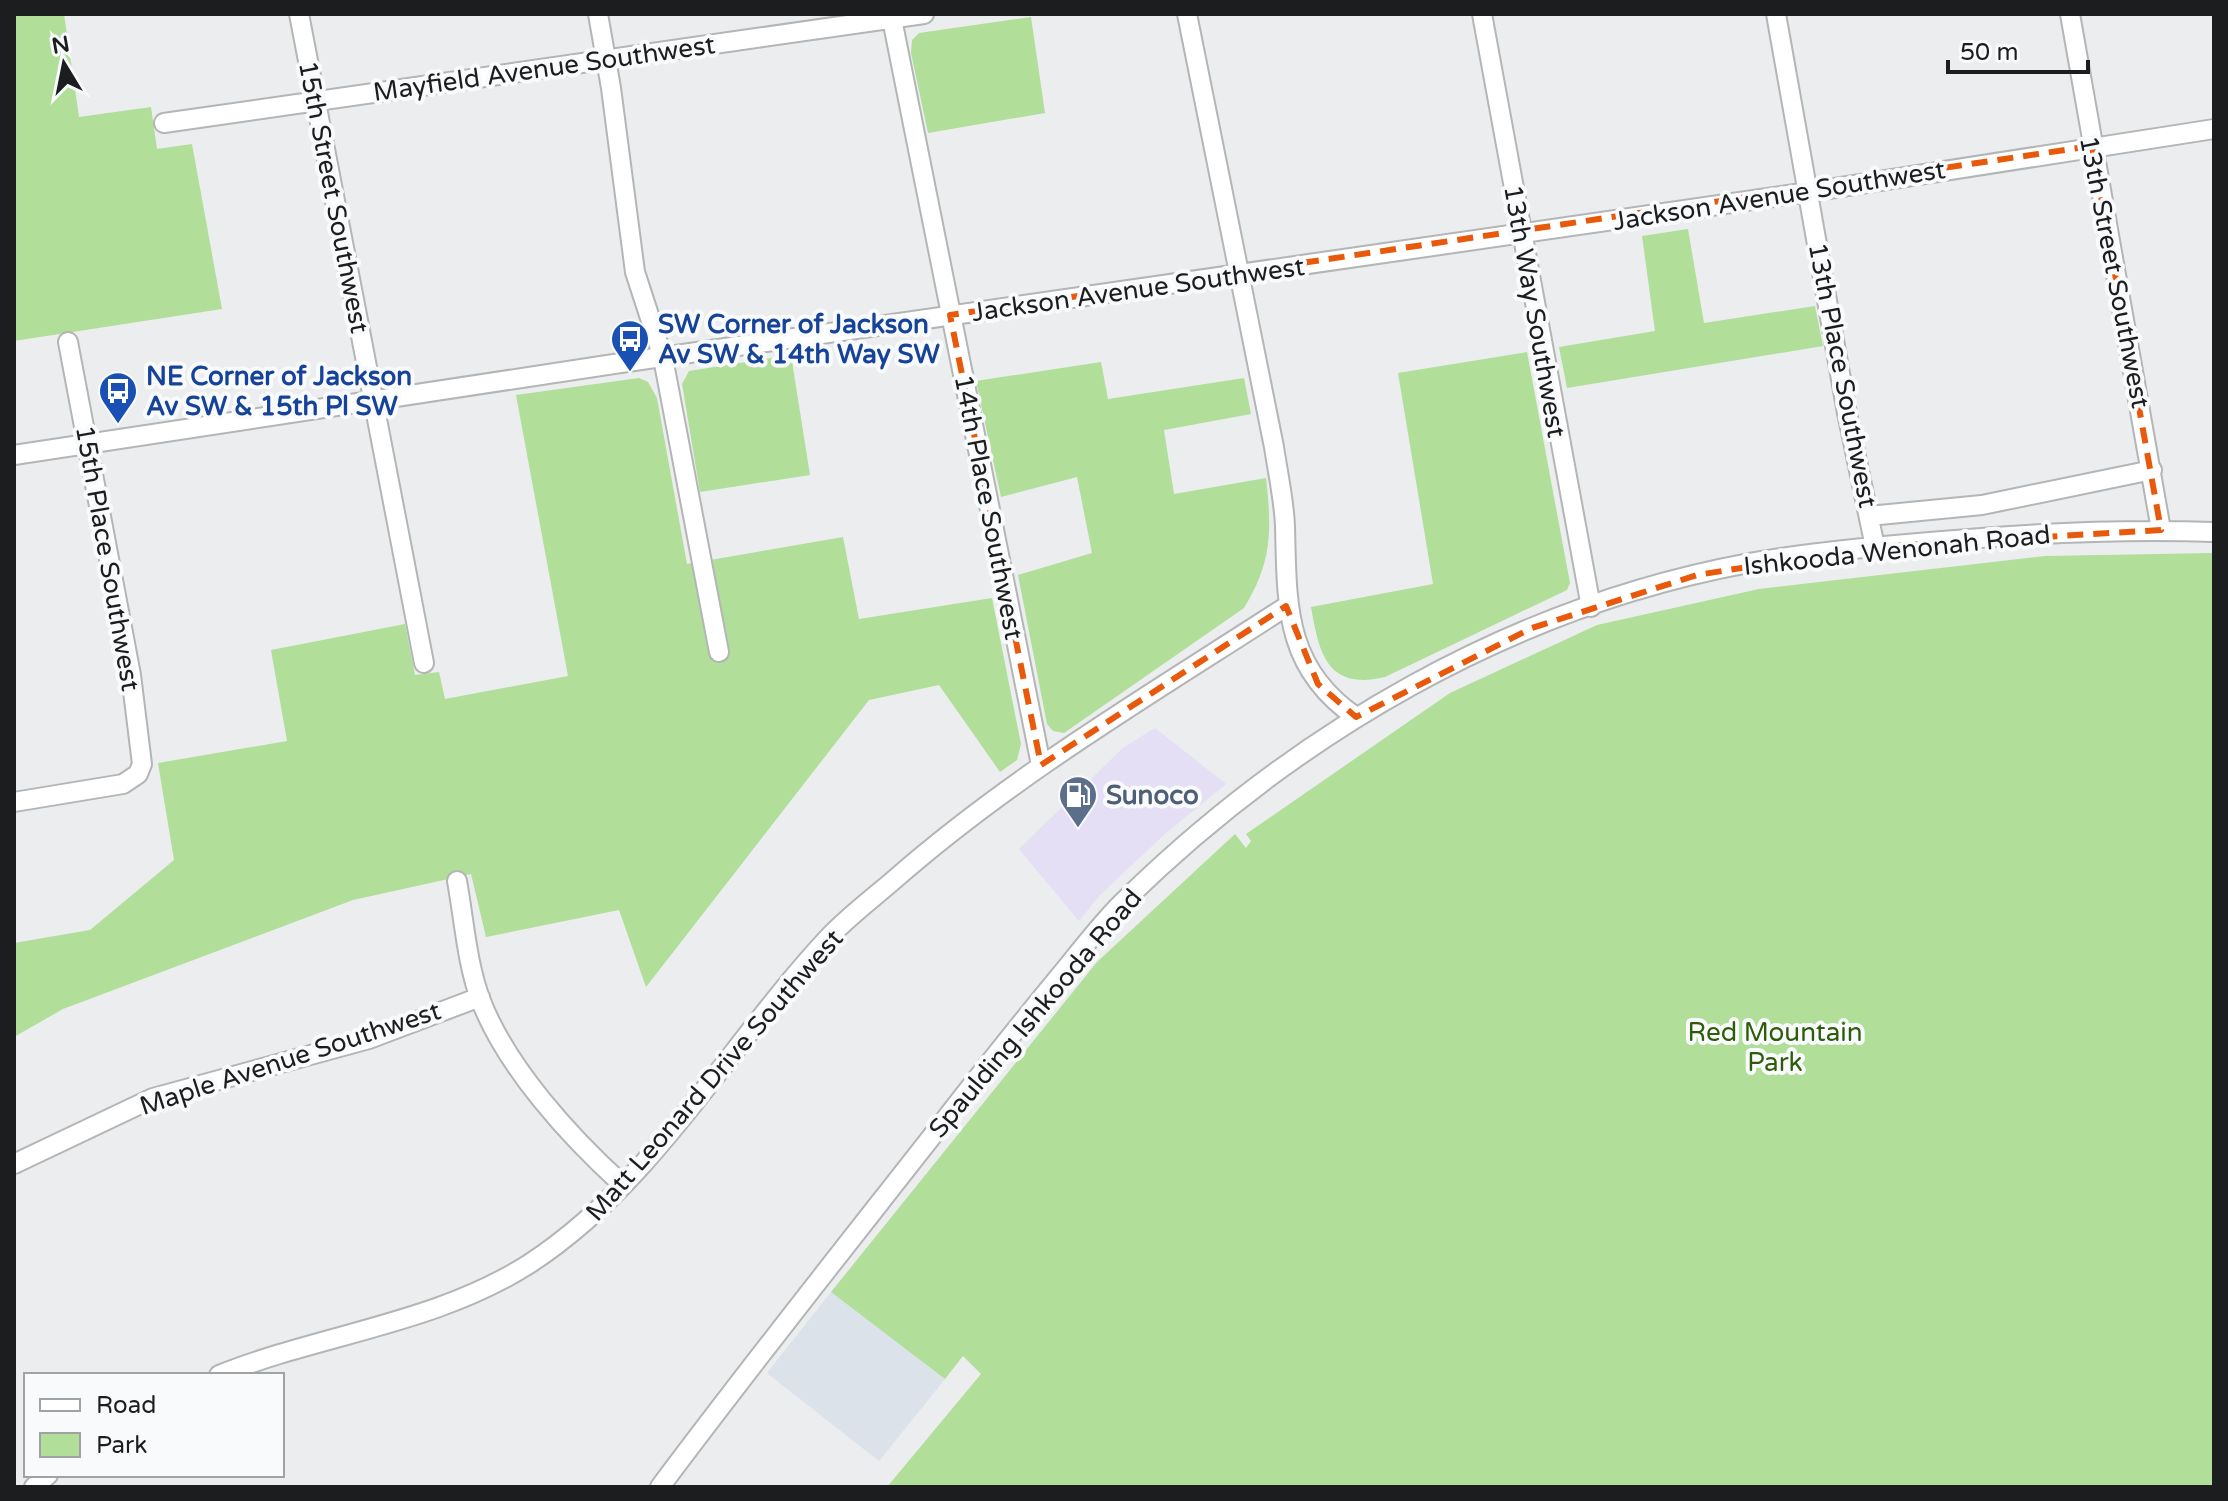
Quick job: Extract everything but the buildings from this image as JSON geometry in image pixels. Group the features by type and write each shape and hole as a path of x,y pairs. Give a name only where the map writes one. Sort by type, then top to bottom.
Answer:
{"street":[{"name":"15th Street Southwest","path":"299,14 424,663"},
{"path":"598,14 635,272 663,358 719,652"},
{"name":"Mayfield Avenue Southwest","path":"164,123 891,16 924,14"},
{"path":"1187,14 1283,502 1287,606 1296,642 1318,684 1356,717"},
{"name":"13th Way Southwest","path":"1482,14 1591,607"},
{"name":"13th Place Southwest","path":"1776,14 1847,413 1875,547"},
{"name":"13th Street Southwest","path":"2070,14 2161,530"},
{"name":"14th Place Southwest","path":"891,16 1041,765"},
{"name":"Jackson Avenue Southwest","path":"14,455 950,315 1809,192 2214,129"},
{"name":"15th Place Southwest","path":"14,802 123,784 138,774 142,764 133,688 68,342"},
{"path":"1869,516 1982,505 2152,470"},
{"path":"2161,530 2214,532"},
{"name":"Ishkooda Wenonah Road","path":"1591,607 1652,587 1750,563 1875,547 2014,535 2161,530"},
{"name":"Matt Leonard Drive Southwest","path":"224,1373 287,1349 400,1321 485,1290 583,1226 623,1185 830,936 945,835 1041,765 1287,606"},
{"name":"Spaulding Ishkooda Road","path":"660,1487 1019,1024 1121,903 1218,815 1356,717 1479,651 1591,607"},
{"path":"457,881 480,997 504,1050 526,1079 623,1185"},
{"name":"Maple Avenue Southwest","path":"14,1164 153,1098 369,1039 480,997"}],"highlighted area":[{"path":"2092,146 2161,530 1875,547 1697,575 1532,628 1356,717 1318,684 1286,606 1041,765 950,315"}],"shaded area":[{"path":"1155,728 1226,784 1166,833 1100,895 1079,921 1019,849 1123,748"},
{"path":"831,1292 945,1379 879,1461 767,1373"}],"green space":[{"path":"14,14 64,14 79,117 151,107 157,149 192,144 222,309 14,341"},
{"path":"1031,17 1045,113 928,133 911,53 912,40 919,33"},
{"path":"1688,229 1704,323 1815,306 1823,346 1567,388 1559,347 1655,331 1642,236"},
{"path":"1527,352 1570,583 1567,590 1385,677 1365,680 1338,673 1323,653 1311,607 1433,584 1398,373"},
{"path":"791,355 810,475 700,492 682,384 689,371"},
{"path":"1101,362 1108,399 1244,378 1251,414 1164,430 1174,494 1266,478 1268,546 1260,576 1244,608 1064,733 1053,731 1047,724 1018,575 1092,553 1077,477 1001,497 976,381"},
{"path":"639,378 648,382 657,398 687,564 843,537 859,619 992,598 1021,744 1017,760 1000,772 939,685 869,700 646,987 619,910 486,937 471,874 353,900 63,1009 14,1037 14,943 90,930 174,860 158,763 287,741 271,650 405,624 415,675 439,672 445,699 568,676 516,395"},
{"name":"Red Mountain Park","path":"2214,553 2214,1487 887,1487 981,1374 963,1356 945,1379 831,1292 1097,962 1235,834 1246,848 1251,841 1246,834 1450,693 1597,625 1759,589 2045,556"}],"place":[{"name":"SW Corner of Jackson Av SW & 14th Way SW","path":"630,373"},
{"name":"NE Corner of Jackson Av SW & 15th Pl SW","path":"118,425"},
{"name":"Sunoco","path":"1078,829"}]}
